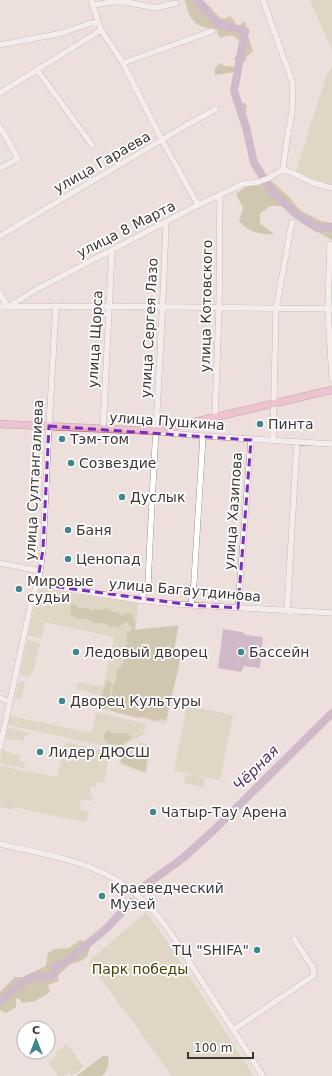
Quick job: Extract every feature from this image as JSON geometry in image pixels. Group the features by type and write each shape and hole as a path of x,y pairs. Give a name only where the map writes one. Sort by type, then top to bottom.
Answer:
{"main road":[{"path":"155,432 332,390"},
{"name":"улица Пушкина","path":"0,424 155,432"}],"street":[{"path":"263,0 293,84 292,112 283,169 311,182 332,188"},
{"path":"176,3 155,8 126,2 92,2 101,30 123,63 162,140 198,205"},
{"path":"0,45 62,33 97,21"},
{"path":"0,93 38,71 101,30"},
{"path":"123,63 212,31"},
{"path":"38,71 92,145"},
{"name":"улица Гараева","path":"0,236 216,109"},
{"path":"0,127 18,158 0,168"},
{"name":"улица 8 Марта","path":"8,307 37,289 198,205 243,184 258,182 269,178 283,169"},
{"name":"улица Котовского","path":"215,418 219,308 220,195"},
{"name":"улица Сергея Лазо","path":"138,600 148,586 155,432 163,307 166,222"},
{"path":"273,441 276,309 292,222"},
{"path":"330,244 332,379"},
{"name":"улица Щорса","path":"103,429 112,250"},
{"path":"0,294 8,307"},
{"name":"улица Султангалиева","path":"0,747 30,608 40,571 43,550 56,306"},
{"path":"0,307 109,306 330,309"},
{"name":"улица Пушкина","path":"155,432 250,440 332,444"},
{"path":"191,605 194,582 203,436"},
{"name":"улица Хазипова","path":"238,608 250,440"},
{"path":"287,611 297,442"},
{"path":"0,563 40,571"},
{"name":"улица Багаутдинова","path":"37,584 138,600 191,605 332,613"},
{"path":"0,844 89,866 117,880 134,891 163,921 263,1076"},
{"path":"233,1030 313,976 313,968 294,939"}],"highlighted area":[{"path":"49,426 251,440 238,608 191,605 37,584 43,550"}],"green space":[{"path":"310,0 332,0 332,51"},
{"path":"332,66 332,186 296,172 326,76"},
{"path":"41,589 138,603 136,629 179,625 175,648 183,649 166,724 97,708 100,695 76,689 78,682 103,687 114,637 45,622 41,638 29,636 28,633 39,590"},
{"path":"28,640 40,643 34,669 29,677 20,674"},
{"path":"20,681 25,681 21,699 15,698"},
{"path":"187,706 233,715 220,780 174,771"},
{"path":"96,712 146,724 144,734 118,748 114,748 8,725 9,718 11,716 91,733"},
{"path":"9,728 31,733 29,737 27,735 24,737 23,742 18,739 11,740 5,738 7,729"},
{"path":"65,742 107,751 110,753 104,783 97,782 96,787 91,786 89,794 93,795 92,801 81,800 79,810 87,811 89,813 86,821 84,822 13,807 13,810 0,807 0,766 57,777"},
{"path":"139,742 151,745 146,774 119,764 123,749 136,752"},
{"path":"2,749 13,754 20,754 19,760 24,762 24,768 3,764 0,762"},
{"path":"186,774 205,778 204,787 184,783"},
{"name":"Парк победы","path":"146,912 164,937 254,1076 172,1076 88,962"},
{"path":"67,1044 84,1067 72,1076 69,1072 64,1076 58,1076 48,1062 51,1060 56,1060 56,1051"}],"shaded area":[{"path":"185,0 203,0 220,18 225,19 230,16 235,21 236,26 239,26 243,22 246,23 246,35 249,38 253,51 246,57 247,61 240,63 235,72 215,75 215,68 220,63 225,66 236,67 238,64 234,58 237,56 241,43 232,36 224,36 221,38 218,35 217,30 202,27 194,22 189,14"},
{"path":"242,103 245,103 247,106 245,120 239,112 239,108"},
{"path":"269,181 273,182 303,212 321,221 332,223 332,240 300,222 284,206 270,206 260,213 260,224 274,234 255,232 243,225 239,221 243,208 236,194 248,185 258,186"},
{"path":"72,603 80,608 88,608 92,611 95,609 103,610 106,608 114,612 118,612 120,616 131,613 135,622 134,630 178,626 174,649 182,651 166,720 161,719 155,721 148,718 134,717 112,711 109,708 106,709 99,707 102,701 106,682 108,681 112,683 109,699 112,696 113,683 116,682 117,670 122,665 125,658 133,656 133,654 128,652 125,646 128,643 126,641 126,635 133,628 126,621 118,628 116,626 112,627 103,623 95,623 86,619 78,619 71,615 70,606"},
{"name":"Бассейн","path":"223,629 242,632 246,635 263,637 260,668 244,666 241,672 218,668"},
{"path":"107,730 114,733 128,733 132,738 120,745 107,743 103,736"},
{"path":"124,750 131,755 138,756 140,754 148,756 145,772 121,763"},
{"path":"80,940 87,942 90,948 87,957 79,962 70,964 58,976 59,981 48,985 50,992 35,1001 22,1003 19,998 16,999 16,1007 6,1013 0,1010 0,992 15,977 23,977 46,966 48,953 55,949 69,948"},
{"path":"103,1056 108,1056 108,1067 102,1076 76,1076"}],"waterway":[{"path":"197,0 218,24 245,31 234,91 246,127 254,163 273,193 296,214 317,228 332,227"},
{"name":"Чёрная","path":"143,887 183,858 214,830 332,713"},
{"name":"Чёрная","path":"0,1002 31,977 52,976 56,967 67,961 107,928 131,902"}],"place":[{"name":"Пинта","path":"260,424"},
{"name":"Тэм-том","path":"62,439"},
{"name":"Созвездие","path":"71,463"},
{"name":"Дуслык","path":"122,497"},
{"name":"Баня","path":"68,530"},
{"name":"Ценопад","path":"68,559"},
{"name":"Мировые судьи","path":"19,589"},
{"name":"Ледовый дворец","path":"76,652"},
{"name":"Бассейн","path":"241,652"},
{"name":"Дворец Культуры","path":"62,701"},
{"name":"Лидер ДЮСШ","path":"40,752"},
{"name":"Чатыр-Тау Арена","path":"153,812"},
{"name":"Краеведческий Музей","path":"102,896"},
{"name":"ТЦ \"SHIFA\"","path":"257,950"}]}
